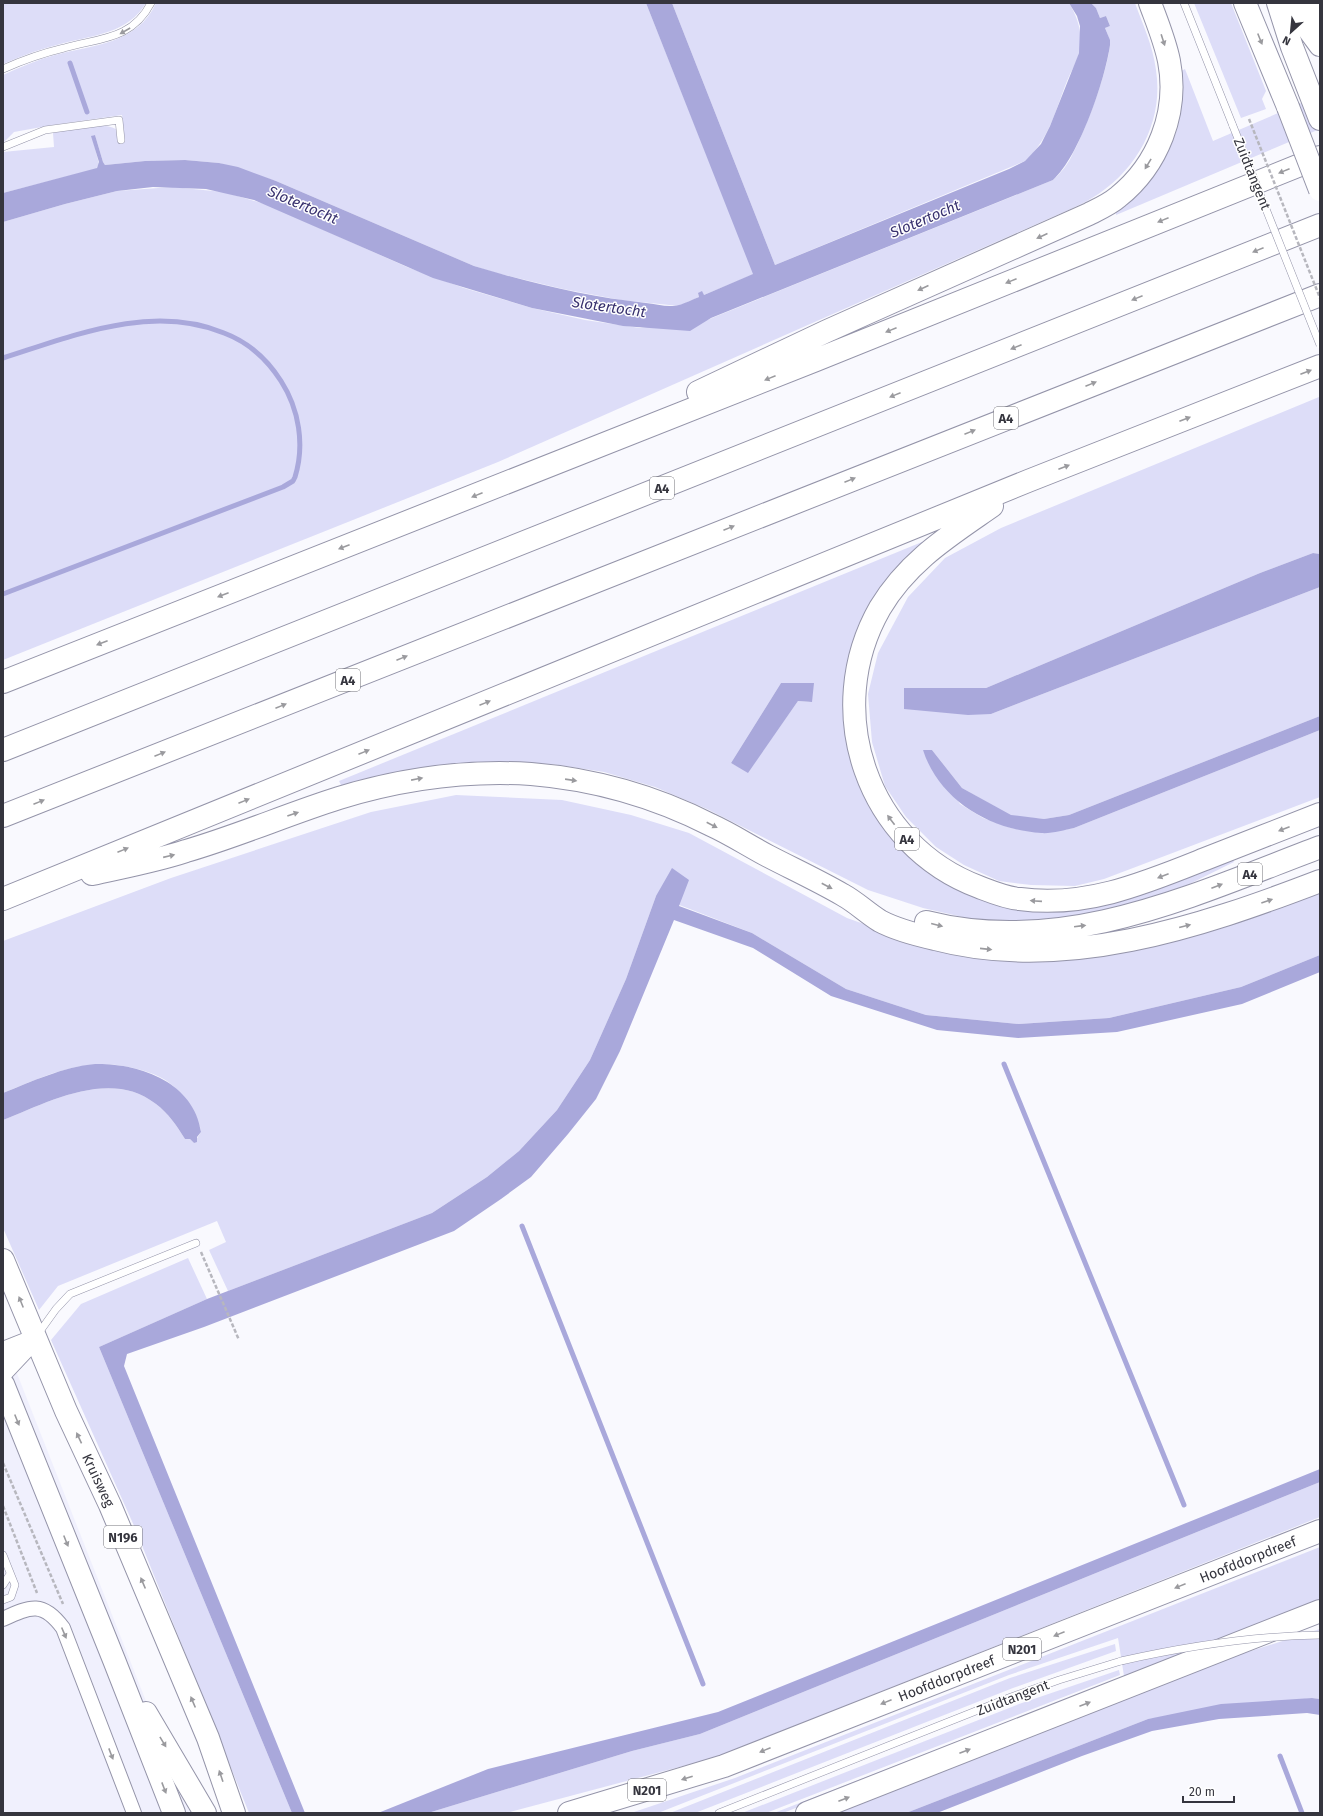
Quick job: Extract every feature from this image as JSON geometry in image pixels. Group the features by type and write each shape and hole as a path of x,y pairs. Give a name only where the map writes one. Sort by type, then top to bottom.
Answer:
{"highway":[{"path":"513,480 828,331 1089,214 1117,198 1143,171 1158,146 1165,129 1169,111 1171,81 1169,61 1150,3"},
{"path":"1245,3 1320,190"},
{"path":"1278,3 1311,98 1320,119"},
{"path":"1289,3 1320,45"},
{"path":"1309,3 1320,30"},
{"path":"3,682 513,480 1320,157"},
{"name":"A4","path":"3,750 1320,225"},
{"name":"A4","path":"3,816 1320,295"},
{"name":"A4","path":"13,895 1028,481 1320,366"},
{"name":"A4","path":"1028,481 932,547 915,562 881,607 862,649 854,690 855,731 866,775 888,816 902,834 919,851 962,881 1006,897 1055,901 1082,899 1116,892 1155,879 1320,814"},
{"name":"A4","path":"13,895 185,852 341,797 420,778 490,773 533,774 593,782 654,801 710,824 846,896 881,921 913,934 951,944 983,949 1033,952 1081,948 1147,936 1207,921 1320,881"},
{"name":"A4","path":"846,896 903,916 950,928 991,932 1042,931 1087,926 1133,916 1181,900 1320,847"},
{"name":"Kruisweg","path":"3,1260 66,1411 110,1505 208,1738 234,1813"},
{"path":"3,1384 174,1813"},
{"name":"Hoofddorpdreef","path":"569,1813 724,1766 1320,1531"},
{"path":"807,1813 1320,1611"},
{"path":"114,1660 206,1813"}],"street":[{"path":"3,1351 36,1338"},
{"path":"3,1373 36,1338"},
{"path":"3,1619 20,1611 37,1608 49,1613 62,1628 134,1813"}],"lane":[{"path":"3,69 42,54 120,34 138,22 151,3"},
{"name":"Zuidtangent","path":"1184,3 1320,345"},
{"path":"3,147 45,130 119,120 121,140"},
{"path":"36,1338 56,1309 70,1294 196,1243"},
{"path":"3,1555 15,1585 11,1597 3,1600"},
{"path":"3,1585 10,1574"},
{"name":"Zuidtangent","path":"719,1813 1011,1697 1059,1680 1121,1661 1218,1642 1286,1636 1320,1635"}],"path":[{"path":"1249,119 1320,298"},
{"path":"196,1243 216,1285 239,1340"},
{"path":"3,1506 38,1594"}],"shaded area":[{"path":"3,3 146,3 139,13 120,27 99,35 41,49 3,64"},
{"path":"156,3 646,3 754,274 704,295 698,293 699,297 679,306 621,300 563,289 496,273 474,266 276,181 219,163 185,160 145,161 105,165 95,135 92,136 99,164 96,169 3,193 3,152 54,147 53,133 93,125 109,126 116,129 118,143 125,142 122,115 14,132 3,143 3,75 42,59 113,41 126,35 138,27 148,17"},
{"path":"672,3 1069,3 1079,25 1080,49 1051,124 1040,144 1025,161 775,265"},
{"path":"1091,3 1135,3 1153,52 1157,89 1156,108 1144,143 1122,174 1108,187 1092,198 1048,219 498,462 3,660 3,222 117,191 172,187 224,192 268,205 407,267 464,288 532,308 585,320 640,328 707,320 1053,180 1062,171 1069,160 1084,130 1096,98 1109,53 1110,42 1105,28 1110,26 1106,16 1100,18 1096,8"},
{"path":"1194,3 1231,3 1266,91 1262,99 1266,109 1241,118"},
{"path":"1185,69 1213,141 1320,95 1320,129 1116,215 1116,209 1151,172 1167,151 1173,140 1180,115 1181,71"},
{"path":"1319,397 1320,554 1313,553 1260,573 986,688 904,688 991,714 1320,587 1320,716 1069,815 1044,819 1011,816 962,788 932,750 923,750 960,804 983,818 1011,828 1042,833 1074,828 1320,730 1320,797 1104,879 1075,886 1031,885 999,881 964,865 936,847 906,817 885,786 872,742 868,694 878,653 908,597 945,558 1001,528"},
{"path":"922,542 924,545 887,585 848,697 894,834 1041,907 1230,855 1234,862 1157,900 1102,914 1009,923 967,918 923,908 868,890 707,809 655,787 604,772 552,764 485,763 417,768 343,789 339,781","holes":["781,683 811,702 798,701 748,772 731,763"]},
{"path":"456,795 562,800 631,815 689,833 847,918 934,949 1003,959 1320,889 1320,955 1241,987 1109,1018 1019,1024 926,1015 846,989 752,933 656,896 626,979 590,1060 557,1110 519,1151 487,1177 432,1213 228,1291 209,1250 226,1242 217,1221 58,1286 39,1310 3,1228 3,1120 59,1098 80,1092 100,1088 119,1089 138,1094 156,1104 172,1120 185,1139 190,1139 194,1143 201,1132 200,1127 184,1100 170,1083 150,1073 122,1066 104,1064 70,1068 53,1073 3,1093 3,941 171,878 371,812"},
{"path":"188,1258 207,1299 99,1347 292,1813 249,1813 135,1528 51,1340 81,1304"},
{"path":"3,1338 190,1813 3,1813"},
{"path":"1320,1482 1320,1517 717,1757 506,1813 428,1813 632,1751 700,1734"},
{"path":"1320,1547 1320,1602 783,1813 774,1813 1124,1676 1118,1638 1009,1675 658,1813 631,1813 735,1778"},
{"path":"1320,1629 1320,1699 1312,1698 1148,1719 906,1813 834,1813 1232,1657"},
{"path":"1115,1644 1116,1651 1013,1688 695,1813 670,1813 1010,1678"},
{"path":"1119,1670 1120,1675 766,1813 742,1813 1019,1704"}],"water":[{"name":"Slotertocht","path":"646,3 672,3 775,265 1009,169 1025,161 1041,144 1050,126 1079,53 1080,26 1077,16 1069,3 1091,3 1096,8 1100,18 1106,16 1110,26 1105,28 1110,40 1110,45 1103,78 1097,97 1081,136 1063,169 1053,180 711,318 690,331 623,326 532,308 433,278 254,200 206,189 153,187 117,191 3,222 3,193 97,168 99,162 91,136 95,135 105,165 145,161 185,160 219,163 238,167 276,181 474,266 538,284 581,293 662,306 675,306 681,304 699,297 698,293 702,291 704,295 753,274"},
{"path":"1313,553 1320,554 1320,587 991,714 968,715 904,709 904,688 986,688 1260,573"},
{"path":"781,683 814,683 812,702 798,701 748,773 731,763"},
{"path":"1320,716 1320,730 1074,828 1049,833 1022,831 1003,826 985,819 969,809 941,784 931,768 923,750 932,750 962,788 1011,815 1044,819 1069,815"},
{"path":"672,868 689,880 679,906 752,933 846,989 926,1015 1019,1024 1109,1018 1241,987 1320,955 1320,972 1242,1004 1117,1032 1018,1038 937,1030 831,996 753,948 674,920 620,1051 596,1099 531,1177 454,1231 204,1327 127,1354 124,1366 305,1813 292,1813 99,1347 207,1299 432,1213 487,1177 519,1151 557,1110 590,1060 626,979 656,896"},
{"path":"95,1064 129,1067 146,1072 162,1079 176,1088 188,1100 196,1115 201,1132 197,1137 197,1142 194,1143 190,1139 185,1139 172,1120 156,1104 138,1094 119,1089 100,1088 80,1092 59,1098 3,1120 3,1093 60,1071"},
{"path":"1320,1469 1320,1482 700,1734 632,1751 428,1813 378,1813 488,1769 718,1712"},
{"path":"1312,1698 1320,1699 1320,1715 1307,1713 1219,1719 1152,1731 1082,1756 937,1813 906,1813 1148,1719 1221,1704"}],"waterway":[{"path":"70,63 87,112"},
{"path":"3,358 112,326 140,322 169,321 196,325 224,333 241,341 249,346 270,365 281,381 292,403 296,415 300,440 300,452 295,477 293,481 283,487 3,594"},
{"path":"1004,1064 1184,1505"},
{"path":"522,1226 703,1684"},
{"path":"1280,1756 1302,1813"}]}
